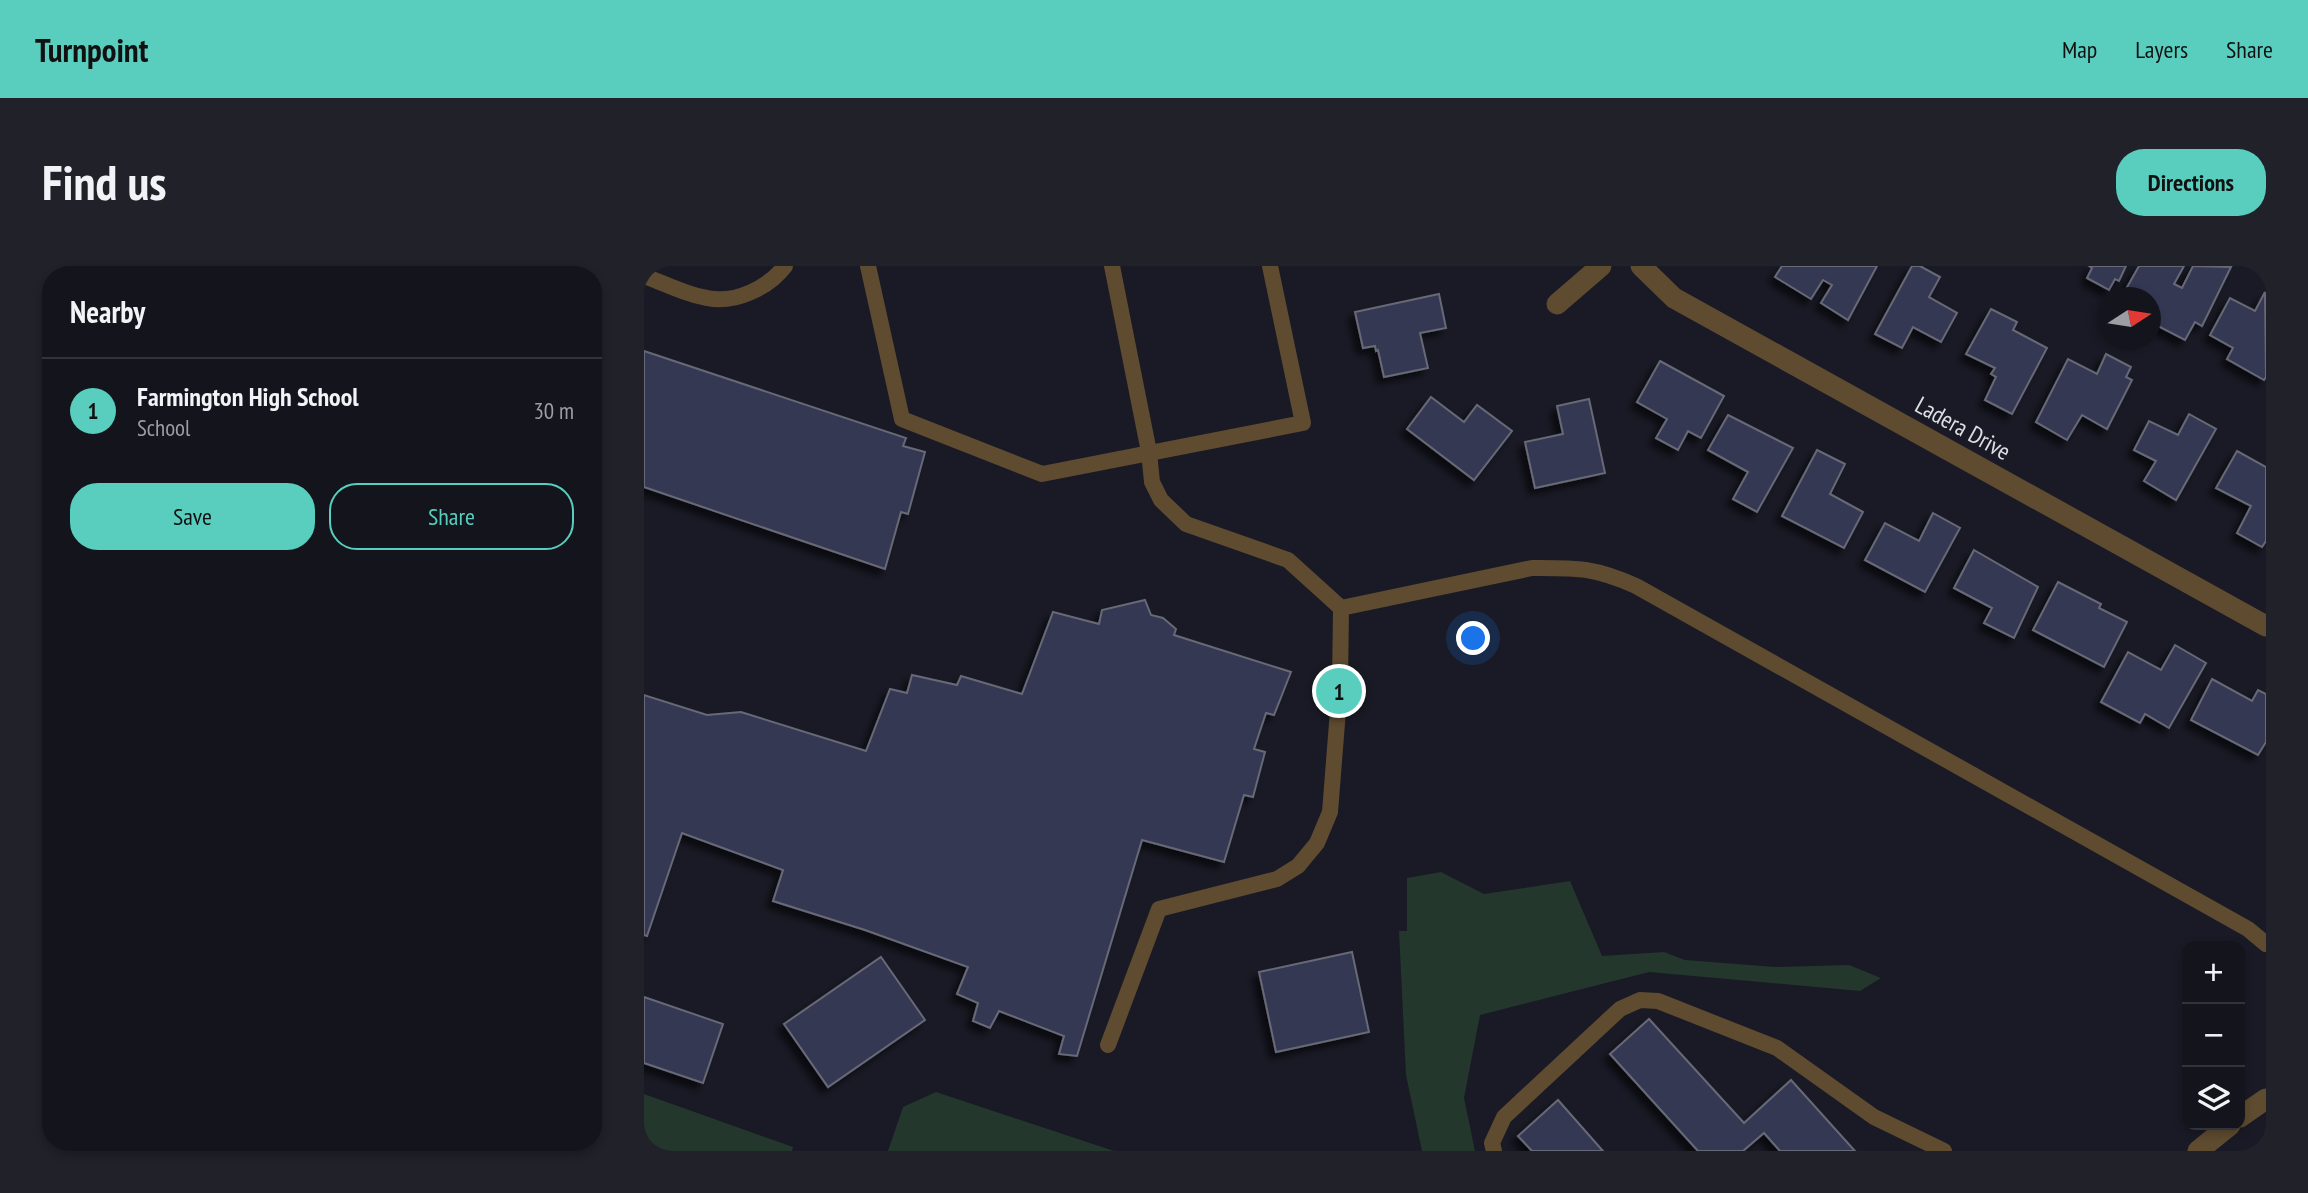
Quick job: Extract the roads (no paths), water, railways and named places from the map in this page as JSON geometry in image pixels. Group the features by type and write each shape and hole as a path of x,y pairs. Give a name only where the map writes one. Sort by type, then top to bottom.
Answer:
{"street":[{"path":"1556,304 1601,266"},
{"name":"Ladera Drive","path":"1641,266 1674,299 2266,626"},
{"path":"2245,1114 2266,1099"},
{"path":"2198,1151 2224,1130"}],"lane":[{"path":"644,276 707,299 728,299 753,292 779,274 785,266"},
{"path":"868,266 902,419 1042,474 1303,423 1270,266"},
{"path":"1108,1045 1159,909 1277,879 1298,866 1317,843 1330,812 1340,685 1341,608 1288,560 1186,524 1161,499 1152,482 1149,452 1112,266"},
{"path":"1341,608 1532,568 1591,569 1608,574 1636,586 2248,929 2266,944"},
{"path":"1494,1151 1492,1143 1504,1116 1620,1009 1640,1000 1657,1001 1777,1048 1874,1117 1944,1151"}],"place":[{"name":"Farmington High School","path":"1339,691"}]}
